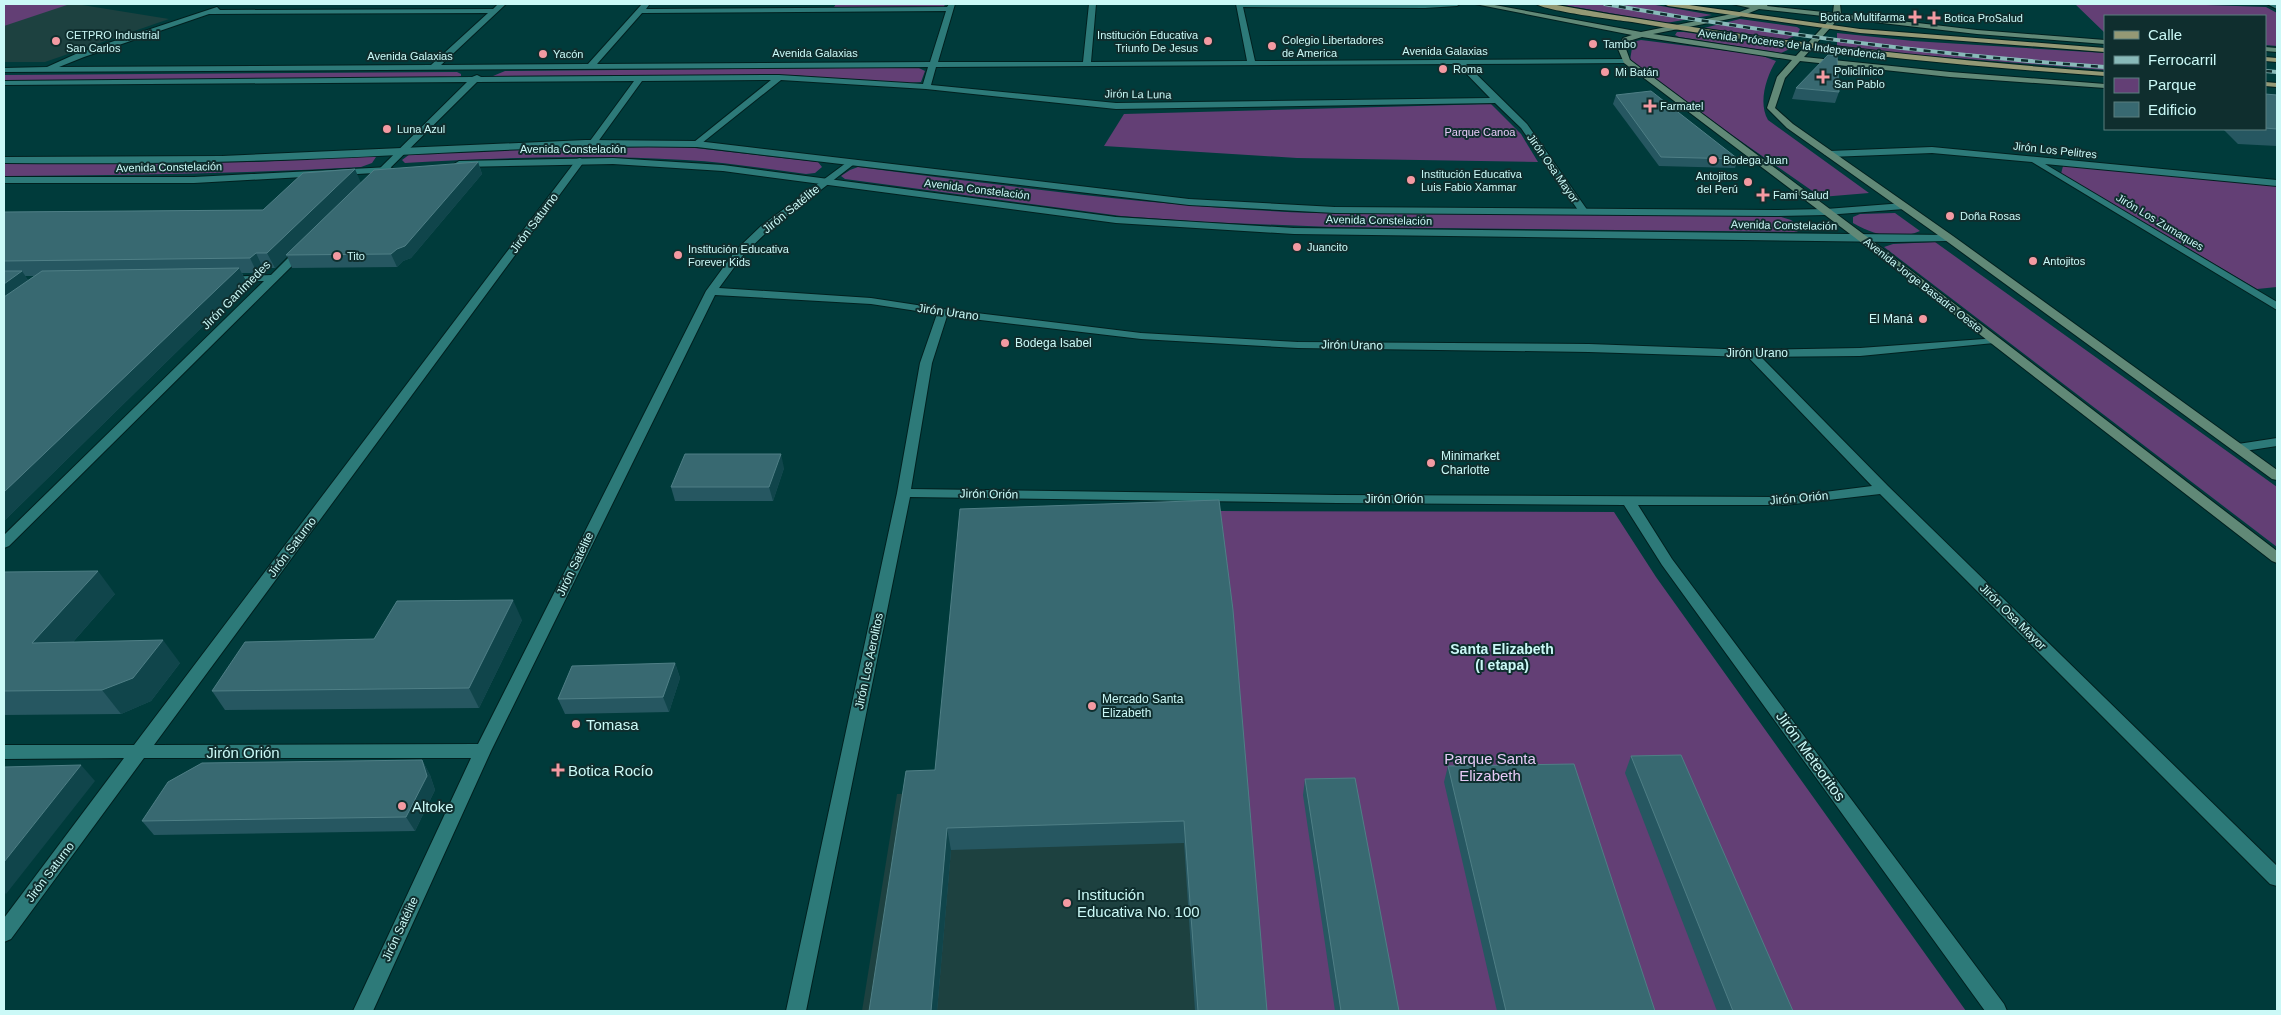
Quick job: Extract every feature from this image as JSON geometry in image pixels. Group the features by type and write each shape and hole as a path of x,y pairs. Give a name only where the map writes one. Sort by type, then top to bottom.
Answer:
{"main road":[{"name":"Avenida Próceres de la Independencia","path":"1479,4 1642,34 1796,58 1918,71 2104,86"},
{"name":"Avenida Próceres de la Independencia","path":"1540,4 1676,27 1807,46 1967,64 2104,74"},
{"name":"Avenida Próceres de la Independencia","path":"1668,4 1828,27 1934,38 2104,50"},
{"path":"1735,4 2016,36 2104,42"},
{"path":"1836,4 1838,10 1836,17 1807,46 1781,77 1771,108 1790,126 1949,238 2277,476"},
{"path":"1626,61 1622,49 1626,40 1642,34 1738,15 1762,6"},
{"name":"Avenida Jorge Basadre Oeste","path":"1626,61 1862,238 2277,558"}],"street":[{"path":"48,70 81,55 232,4"},
{"path":"362,11 373,4"},
{"path":"434,67 502,4"},
{"path":"591,66 646,4"},
{"path":"1087,62 1092,4"},
{"path":"1251,62 1239,4 1425,6 1457,4"},
{"path":"2270,4 2277,7"},
{"path":"640,11 951,6 926,87"},
{"path":"208,12 494,11"},
{"name":"Avenida Galaxias","path":"4,70 1087,62 1626,61"},
{"name":"Jirón Osa Mayor","path":"1459,62 1524,126 1583,212"},
{"path":"367,186 489,67"},
{"path":"697,144 778,77"},
{"name":"Avenida Galaxias","path":"4,83 778,77"},
{"name":"Jirón La Luna","path":"778,77 926,87 1031,100 1116,106 1498,100"},
{"path":"594,141 639,79"},
{"name":"Avenida Constelación","path":"4,160 252,158 594,141 697,144 1189,202 1335,210 1826,212 1904,206"},
{"name":"Jirón Los Pelitres","path":"1829,154 1932,150 2277,183"},
{"name":"Jirón Los Zumaques","path":"2030,159 2277,307"},
{"name":"Jirón Saturno","path":"4,933 580,161"},
{"name":"Avenida Constelación","path":"452,165 613,161 706,167 1116,220 1204,227 1294,231 1949,238"},
{"name":"Jirón Satélite","path":"363,1011 483,751 711,291 740,252 765,228 850,163"},
{"name":"Avenida Constelación","path":"4,180 194,180 403,169"},
{"name":"Jirón Ganímedes","path":"4,543 313,238"},
{"path":"215,279 273,278"},
{"name":"Jirón Urano","path":"711,291 871,301 943,312 1122,334 1205,341 1298,345 1589,348 1751,354 1860,352 1994,340"},
{"path":"2261,297 2277,296"},
{"name":"Jirón Los Aerolitos","path":"796,1011 904,493 926,363 943,312"},
{"name":"Jirón Osa Mayor","path":"1751,354 1883,489 2277,878"},
{"path":"2238,448 2277,442"},
{"name":"Jirón Orión","path":"904,493 1337,499 1785,501 1883,489"},
{"name":"Jirón Meteoritos","path":"1628,500 1668,562 1997,1011"},
{"name":"Jirón Orión","path":"4,752 483,751"}],"shaded area":[{"name":"CETPRO Industrial San Carlos","path":"4,4 76,4 169,19 45,62 4,62"},
{"name":"Institución Educativa No. 100","path":"1245,783 1263,1011 862,1011 897,794"}],"green space":[{"path":"4,4 60,4 67,5 4,26"},
{"path":"836,4 945,4 944,7 834,7"},
{"path":"1558,4 1650,4 1712,15 1666,23"},
{"path":"2075,4 2176,4 2266,7 2277,13 2277,46 2266,45 2266,15 2104,15 2104,32"},
{"path":"1740,19 1800,29 1797,35 1785,40 1704,28"},
{"path":"1677,32 1792,48 1781,53 1679,37 1675,35"},
{"path":"1837,33 1913,41 2104,53 2104,70 1869,51 1837,46"},
{"path":"1641,40 1760,55 1776,61 1766,82 1764,106 1768,120 1869,193 1821,197 1725,130 1630,60 1633,42"},
{"path":"919,68 925,71 921,82 898,84 793,75 493,76 505,71"},
{"path":"457,72 461,76 454,78 4,82 4,75"},
{"name":"Parque Canoa","path":"1491,104 1521,134 1538,162 1297,158 1104,146 1124,114"},
{"path":"677,146 818,162 822,167 815,173 806,174 715,162 650,158 545,157 405,163 402,160 410,154 491,148"},
{"path":"372,155 376,157 372,163 361,167 227,173 4,176 4,164 258,162"},
{"path":"2063,166 2277,185 2277,287 2257,289 2061,174"},
{"path":"858,167 1085,195 1256,210 1313,213 1778,216 1791,220 1800,227 1797,232 1332,227 1204,222 1121,216 845,179 841,176"},
{"path":"1895,213 1920,231 1903,236 1894,236 1869,231 1853,223 1853,217 1860,214"},
{"path":"1935,242 2277,487 2277,547 1884,247 1893,244"},
{"name":"Parque Santa Elizabeth","path":"1217,511 1614,512 1656,577 1966,1011 1263,1011"}],"building":[{"path":"1828,55 1837,56 1839,92 1796,88"},
{"path":"1651,91 1738,159 1661,157 1616,95"},
{"path":"2266,94 2277,95 2277,129 2266,128"},
{"path":"478,162 405,246 391,254 286,255 374,170"},
{"path":"355,169 267,253 256,253 250,258 4,261 4,212 263,210 303,173"},
{"path":"239,268 4,492 4,297 42,271"},
{"path":"4,271 22,271 4,284"},
{"path":"685,454 781,454 769,487 671,487"},
{"name":"Mercado Santa Elizabeth","path":"1219,500 1233,610 1267,1011 1198,1011 1184,821 947,828 931,1011 869,1011 906,771 935,770 960,509"},
{"path":"98,571 32,643 163,640 133,678 102,690 4,691 4,572"},
{"path":"513,600 469,688 212,691 245,642 374,639 397,601"},
{"path":"675,663 663,697 558,699 572,666"},
{"path":"1681,755 1793,1011 1733,1011 1631,756"},
{"path":"422,760 427,776 406,817 142,821 168,782 202,763"},
{"path":"1574,764 1655,1011 1506,1011 1448,766"},
{"path":"81,765 4,862 4,767"},
{"path":"1355,778 1399,1011 1341,1011 1305,779"}],"railway":[{"path":"1605,4 1730,25 1917,50 2104,67"},
{"path":"2266,71 2277,72"}],"place":[{"name":"Botica Multifarma","path":"1915,17"},
{"name":"Botica ProSalud","path":"1934,18"},
{"name":"CETPRO Industrial San Carlos","path":"56,41"},
{"name":"Institución Educativa Triunfo De Jesus","path":"1208,41"},
{"name":"Tambo","path":"1593,44"},
{"name":"Colegio Libertadores de America","path":"1272,46"},
{"name":"Yacón","path":"543,54"},
{"name":"Roma","path":"1443,69"},
{"name":"Mi Batán","path":"1605,72"},
{"name":"Policlínico San Pablo","path":"1823,77"},
{"name":"Farmatel","path":"1650,106"},
{"name":"Luna Azul","path":"387,129"},
{"name":"Bodega Juan","path":"1713,160"},
{"name":"Institución Educativa Luis Fabio Xammar","path":"1411,180"},
{"name":"Antojitos del Perú","path":"1748,182"},
{"name":"Fami Salud","path":"1763,195"},
{"name":"Doña Rosas","path":"1950,216"},
{"name":"Juancito","path":"1297,247"},
{"name":"Institución Educativa Forever Kids","path":"678,255"},
{"name":"Tito","path":"337,256"},
{"name":"Antojitos","path":"2033,261"},
{"name":"El Maná","path":"1923,319"},
{"name":"Bodega Isabel","path":"1005,343"},
{"name":"Minimarket Charlotte","path":"1431,463"},
{"name":"Mercado Santa Elizabeth","path":"1092,706"},
{"name":"Tomasa","path":"576,724"},
{"name":"Botica Rocío","path":"558,770"},
{"name":"Altoke","path":"402,806"},
{"name":"Institución Educativa No. 100","path":"1067,903"}],"district":[{"name":"Santa Elizabeth (I etapa)","path":"1502,658"}]}
